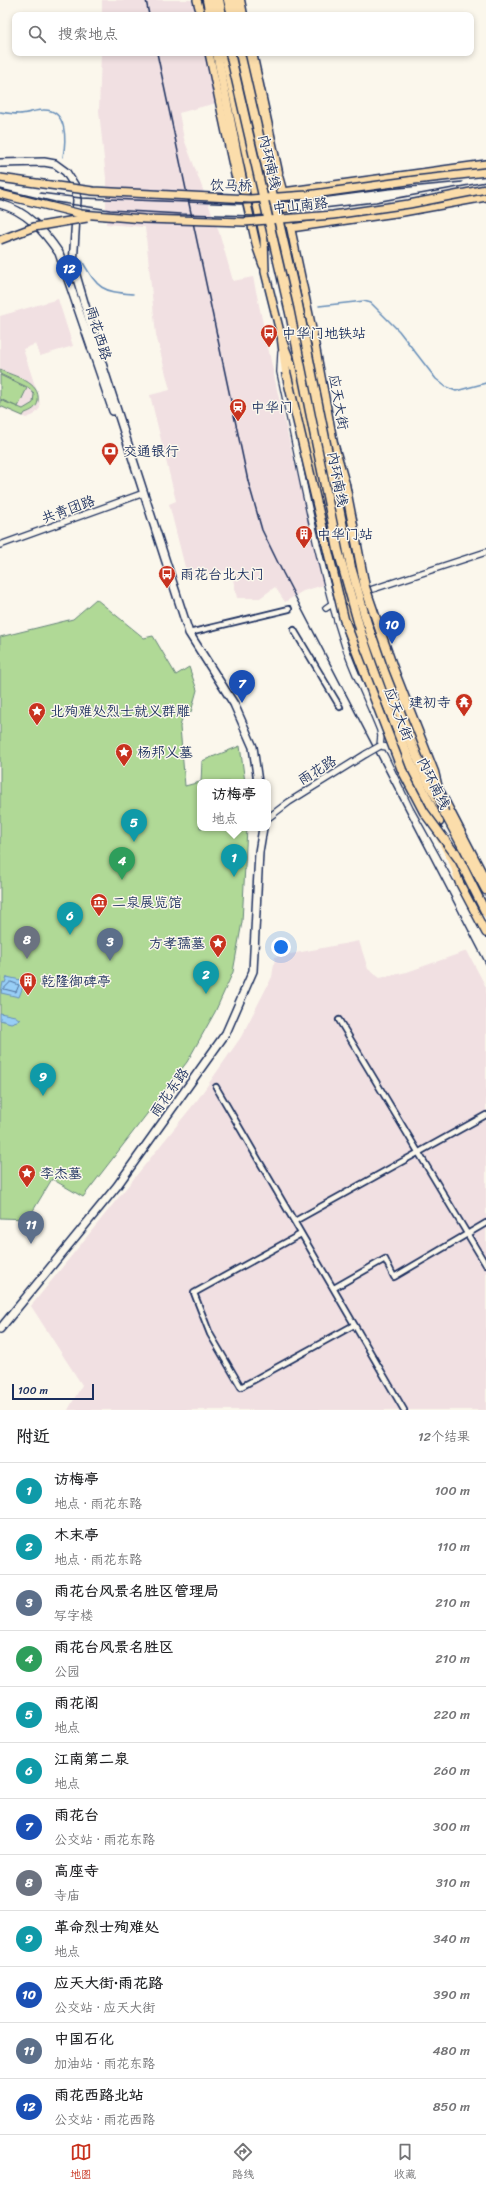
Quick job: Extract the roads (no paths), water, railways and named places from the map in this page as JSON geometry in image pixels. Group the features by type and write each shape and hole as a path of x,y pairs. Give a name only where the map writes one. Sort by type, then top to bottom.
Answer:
{"highway":[{"path":"206,0 209,12"},
{"path":"219,0 221,12"},
{"path":"228,0 231,12"},
{"path":"240,0 242,12"},
{"path":"218,56 238,136 245,195"},
{"name":"内环南线","path":"231,56 290,313 348,591 374,672 409,762 486,913"},
{"name":"内环南线","path":"241,56 298,305 351,567 367,622 409,739 444,812 486,890"},
{"path":"253,56 278,172"},
{"path":"282,340 286,372 330,564 349,633 402,770 424,812 458,858"},
{"path":"334,446 345,484 365,587 393,668 434,772 444,812"}],"main road":[{"path":"197,0 200,12"},
{"path":"213,0 215,12"},
{"path":"234,0 237,12"},
{"name":"应天大街","path":"210,56 235,175 245,195 257,248 265,272 282,340 294,370 349,620 394,738 428,815 454,865 459,882 486,933"},
{"name":"应天大街","path":"225,56 238,136 255,194 264,238 265,272"},
{"name":"应天大街","path":"247,56 263,129 278,172 291,228 326,398 363,593 389,672 428,767 486,880"},
{"name":"雨花西路","path":"0,163 44,162 55,164 66,172 77,193 73,265 189,633"},
{"path":"255,194 283,192 486,164"},
{"name":"饮马桥","path":"0,178 92,191 250,199 307,195 486,172"},
{"name":"中山南路","path":"114,216 217,222 283,221 409,204 486,189"},
{"path":"0,194 58,210 114,216"},
{"path":"291,228 403,212 486,197"},
{"name":"雨花西路","path":"0,204 14,209 33,221 54,245 66,271 98,372 144,493"},
{"path":"0,240 42,225 79,218 114,216"},
{"path":"54,245 64,253 70,250 73,245"},
{"path":"189,633 234,704 253,747 258,779"},
{"name":"雨花东路","path":"0,1329 117,1186 226,1032 253,971 259,852 262,831"},
{"path":"473,908 486,901"}],"street":[{"name":"应天大街","path":"282,340 280,372 333,603 357,679 380,730 380,746 386,747 391,754 416,806 459,882"},
{"name":"共青团路","path":"0,545 144,493"},
{"path":"326,608 343,596 363,593 486,552"},
{"path":"189,633 289,609"},
{"path":"294,630 340,707"},
{"name":"雨花路","path":"271,816 289,802 380,746"},
{"path":"339,1020 486,1264"},
{"path":"216,1087 404,1410"},
{"path":"295,1221 486,1115"},
{"path":"334,1288 385,1259 394,1277 486,1223"},
{"path":"301,1234 194,1293 210,1334 241,1387 354,1325"}],"water":[{"path":"7,977 25,981 19,997 1,993 3,982 5,983"},
{"path":"0,1013 15,1016 20,1020 11,1023 0,1020"}],"waterway":[{"path":"0,112 19,114 43,110 51,111 57,115 64,127 65,143 63,157"},
{"path":"82,261 93,278 102,287 114,292 133,294"},
{"path":"319,306 364,301 371,303 399,331 436,379 446,387 456,391 486,383"}],"railway":[{"path":"146,0 148,12"},
{"path":"158,56 248,481 262,530 486,964"},
{"path":"40,193 81,198 241,204 297,201 388,189 462,182"},
{"path":"0,189 55,202 110,210 255,216 376,202 486,182"}],"place":[{"name":"雨花西路北站","path":"69,288"},
{"name":"中华门地铁站","path":"269,348"},
{"name":"中华门","path":"238,422"},
{"name":"交通银行","path":"110,466"},
{"name":"中华门站","path":"304,549"},
{"name":"雨花台北大门","path":"167,589"},
{"name":"应天大街·雨花路","path":"392,644"},
{"name":"雨花台","path":"242,703"},
{"name":"建初寺","path":"464,717"},
{"name":"北殉难处烈士就义群雕","path":"37,726"},
{"name":"杨邦乂墓","path":"124,767"},
{"name":"雨花阁","path":"134,842"},
{"name":"访梅亭","path":"234,877"},
{"name":"雨花台风景名胜区","path":"122,880"},
{"name":"二泉展览馆","path":"99,917"},
{"name":"江南第二泉","path":"70,935"},
{"name":"方孝孺墓","path":"218,958"},
{"name":"高座寺","path":"27,959"},
{"name":"雨花台风景名胜区管理局","path":"110,961"},
{"name":"木末亭","path":"206,994"},
{"name":"乾隆御碑亭","path":"28,996"},
{"name":"革命烈士殉难处","path":"43,1096"},
{"name":"李杰墓","path":"27,1188"},
{"name":"中国石化","path":"31,1244"}]}
